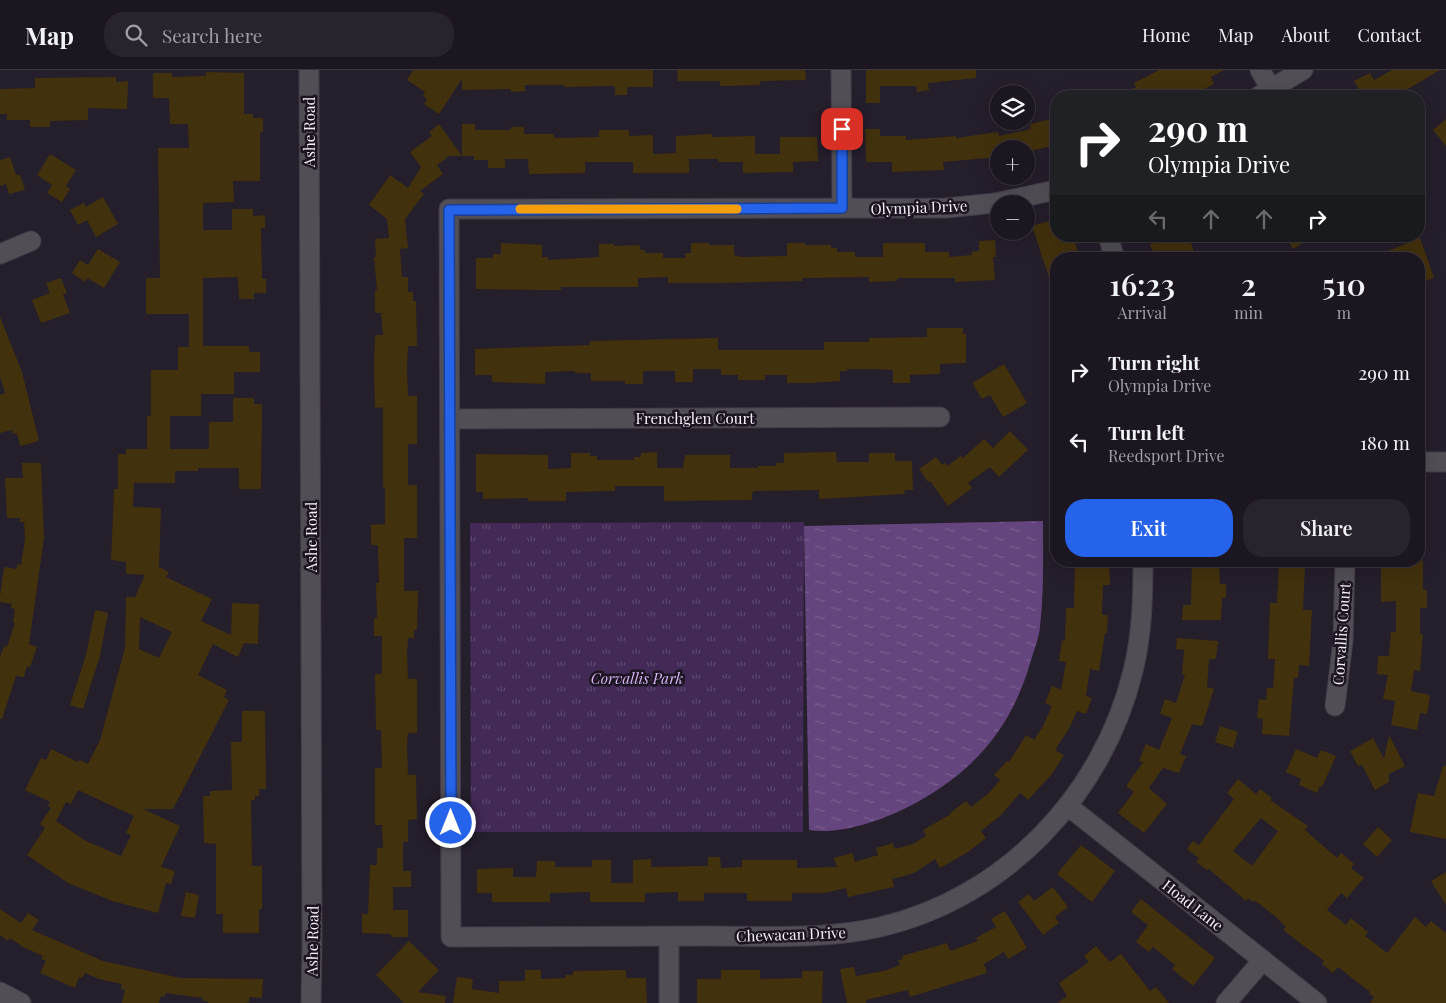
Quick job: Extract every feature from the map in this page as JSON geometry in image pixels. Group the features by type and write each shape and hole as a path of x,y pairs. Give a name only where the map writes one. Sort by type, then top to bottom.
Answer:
{"street":[{"name":"Ashe Road","path":"309,70 311,1003"},
{"path":"841,70 842,208"},
{"path":"1260,70 1264,90"},
{"path":"1270,90 1303,70"},
{"name":"Olympia Drive","path":"450,419 449,210 946,208 995,203 1050,191"},
{"path":"0,254 31,241"},
{"name":"Frenchglen Court","path":"450,419 940,417"},
{"name":"Chewacan Drive","path":"450,419 451,936 816,936 872,928 916,916 949,902 999,872 1028,850 1068,806 1087,780 1105,749 1124,706 1134,670 1140,635 1142,567"},
{"path":"1425,462 1446,462"},
{"name":"Corvallis Court","path":"1335,706 1343,641 1345,567"},
{"name":"Hoad Lane","path":"1068,806 1317,1003"},
{"path":"669,936 669,1003"},
{"path":"1226,1003 1263,960"},
{"path":"0,992 21,1003"}],"green space":[{"name":"Corvallis Park","path":"804,522 803,832 471,832 470,523"}],"water":[{"path":"1043,521 1043,587 1039,635 1023,685 1013,708 986,747 970,765 951,780 908,807 860,826 847,829 809,830 804,526"}],"building":[{"path":"413,70 653,70 653,87 627,87 627,95 615,95 615,86 564,87 564,85 525,85 525,91 511,92 511,89 462,90 462,79 439,114 424,104 427,99 423,96 425,92 407,80"},
{"path":"677,70 805,70 806,80 760,81 760,85 720,86 720,81 678,81"},
{"path":"866,70 976,70 976,78 928,83 929,90 917,92 916,86 880,86 880,103 866,103"},
{"path":"1159,70 1224,70 1211,77 1214,84 1203,90 1129,90 1136,87 1134,83"},
{"path":"1392,70 1440,70 1406,90 1359,90 1354,81 1370,73 1374,80"},
{"path":"206,72 244,73 244,114 253,114 253,118 263,118 263,132 260,132 260,181 233,181 234,202 203,203 203,230 232,230 232,209 253,209 253,216 265,215 265,228 261,228 262,279 266,279 266,293 254,293 254,299 239,299 238,277 203,278 203,346 249,346 249,352 260,352 260,372 234,372 234,394 201,394 201,416 170,416 170,449 209,449 209,422 233,422 233,398 254,398 254,404 262,404 261,489 239,489 239,468 198,468 198,471 175,471 175,483 134,483 133,507 161,508 159,567 169,572 166,577 212,599 201,621 231,635 232,603 259,604 258,644 244,643 238,657 213,644 198,675 227,690 224,697 229,700 173,809 143,809 180,826 161,867 175,871 171,884 166,883 158,913 112,901 68,883 27,855 45,828 40,824 51,808 48,806 50,802 25,790 41,758 46,760 51,749 78,762 80,760 88,764 100,740 125,648 126,597 135,597 145,575 126,574 126,562 111,560 114,489 118,489 118,454 126,454 126,449 147,449 147,416 151,416 151,370 178,370 178,347 189,347 189,314 146,314 146,278 160,278 158,148 189,148 188,124 170,124 169,98 153,98 153,73 172,73 172,77 206,76","holes":["140,617 172,632 159,658 139,649","78,790 134,816 126,833 131,835 121,856 86,841 56,821 66,802 71,804"]},
{"path":"116,77 116,82 128,81 127,109 88,108 88,120 50,121 50,127 30,127 30,120 7,120 7,114 0,114 0,89 35,88 35,78"},
{"path":"1050,119 1050,146 1035,150 1035,140 990,140 990,158 943,162 944,170 892,172 892,162 866,162 865,129 880,129 880,136 906,136 906,140 956,136 956,138 998,132 999,136 1035,130 1035,123"},
{"path":"1446,119 1446,146 1433,130"},
{"path":"439,124 462,156 449,156 437,165 443,174 420,191 424,194 405,219 408,248 400,249 402,277 408,277 408,292 413,292 413,301 416,301 417,346 408,346 407,369 408,396 417,396 417,444 408,444 408,485 417,485 417,538 404,538 404,591 418,591 417,630 414,630 414,638 408,638 407,653 408,679 417,679 417,733 408,733 407,747 408,775 416,775 417,819 408,820 408,842 403,842 403,871 411,871 411,887 393,887 393,910 408,910 408,937 391,937 391,934 362,933 362,914 368,914 370,865 377,865 377,848 383,848 382,825 375,825 375,768 382,768 381,730 376,730 375,674 382,674 382,636 374,636 374,618 377,618 376,583 379,583 378,545 371,545 371,525 385,524 383,407 375,408 375,335 383,335 381,313 375,313 375,290 377,290 374,257 376,257 375,239 389,238 387,219 369,205 390,175 408,188 421,167 410,152 432,136 429,132"},
{"path":"462,124 475,124 475,130 511,130 511,127 524,127 524,134 554,134 554,138 599,137 599,130 629,130 629,136 653,135 653,154 676,153 676,136 712,134 712,137 755,136 755,154 780,154 780,137 817,137 818,161 793,162 793,172 743,173 743,162 718,162 718,159 689,159 689,173 633,173 633,162 585,162 585,173 529,174 528,159 505,159 505,168 488,168 488,160 474,160 474,156 462,156"},
{"path":"50,154 76,170 66,186 70,189 62,202 47,193 52,185 37,175"},
{"path":"10,157 16,175 20,175 25,190 9,194 6,184 0,186 0,160"},
{"path":"103,197 118,224 96,237 87,220 78,225 70,210 84,203 86,207"},
{"path":"1050,221 1050,242 1075,242 1078,252 1050,252 1050,281 1035,235 1035,225"},
{"path":"995,240 996,257 993,257 995,280 955,282 955,278 897,278 897,281 869,282 869,277 802,278 802,281 668,283 668,277 638,278 638,287 561,287 561,290 476,289 476,258 493,258 493,254 501,254 501,243 542,245 542,257 548,257 548,260 599,257 599,244 614,244 614,246 640,245 640,250 645,250 645,253 663,253 663,258 686,258 685,253 691,253 691,243 734,245 734,255 741,257 787,256 787,243 805,243 805,245 831,245 831,248 837,248 837,252 855,252 855,257 883,257 883,243 925,243 925,252 949,252 949,257 972,255 971,252 979,251 979,241"},
{"path":"1158,242 1191,242 1194,252 1153,252 1150,244"},
{"path":"1289,242 1305,242 1293,249"},
{"path":"1410,242 1421,242 1425,252 1385,252"},
{"path":"98,249 120,262 104,288 87,278 85,282 72,273 80,260 88,265"},
{"path":"1425,252 1434,278 1425,281"},
{"path":"61,278 67,293 63,294 70,313 41,323 32,300 50,293 46,283"},
{"path":"0,317 22,372 39,441 20,446 17,433 13,434 12,430 0,433 0,395 5,393 0,377"},
{"path":"927,328 963,328 963,334 966,334 966,363 940,364 940,374 910,375 910,383 893,383 893,370 873,369 847,369 847,371 840,371 840,381 811,383 787,383 787,375 765,375 765,380 738,380 738,375 721,375 721,369 693,369 693,382 675,382 675,371 643,371 643,384 625,384 625,381 591,381 591,373 575,373 575,371 545,372 545,384 492,382 492,375 475,375 475,349 590,345 590,341 718,338 718,350 824,350 824,342 869,342 869,338 927,337"},
{"path":"1004,364 1027,403 1003,417 990,395 982,399 972,383"},
{"path":"1010,431 1028,450 999,477 990,467 968,483 972,488 948,506 919,469 936,457 942,465 945,463 947,466 961,456 963,458 984,439 993,448"},
{"path":"657,452 657,468 683,468 685,455 730,455 730,468 758,468 758,466 776,466 776,463 784,463 784,453 836,452 837,462 869,462 869,453 895,453 895,461 912,461 913,490 904,490 905,494 819,499 819,490 755,491 752,493 752,500 664,501 664,486 615,486 615,491 566,492 566,501 528,501 528,498 483,499 483,492 476,492 476,454 548,455 548,469 571,468 571,453 590,453 590,456 597,456 597,460 634,460 634,457 641,457 641,453"},
{"path":"22,463 41,463 44,538 29,644 37,647 30,667 27,666 24,677 16,676 2,719 0,719 0,657 4,646 7,647 15,623 13,623 15,609 11,608 12,604 0,602 4,567 17,569 17,564 21,565 25,539 24,522 20,522 20,518 7,518 5,478 23,478"},
{"path":"1075,567 1109,567 1110,585 1103,585 1102,615 1108,615 1107,633 1105,633 1099,671 1090,669 1086,696 1092,698 1086,714 1077,711 1070,727 1055,750 1064,755 1052,774 1028,800 1020,793 1000,816 981,831 986,838 968,852 940,868 935,859 914,873 892,879 894,887 848,897 846,888 825,893 792,893 792,901 747,901 747,893 704,893 704,901 678,901 678,892 645,893 645,902 590,902 590,892 550,893 550,902 492,902 492,893 477,893 477,869 513,868 513,877 536,877 537,861 555,861 555,867 592,867 592,860 611,860 611,883 633,883 633,860 651,859 651,867 708,866 708,857 720,857 721,868 742,867 742,860 797,860 797,868 837,867 834,858 852,853 855,862 878,855 876,848 893,843 895,849 913,844 926,836 923,830 951,814 966,801 971,807 989,793 1000,780 994,775 1007,761 1009,762 1026,735 1034,740 1052,706 1045,703 1052,686 1061,690 1066,662 1059,661 1062,640 1065,641 1066,608 1074,608"},
{"path":"1192,567 1219,567 1220,584 1226,584 1226,598 1222,598 1221,620 1182,620 1183,605 1191,605"},
{"path":"1279,567 1305,567 1303,610 1312,610 1309,666 1299,665 1298,678 1294,678 1289,736 1262,734 1263,719 1257,718 1259,699 1266,700 1267,688 1273,688 1275,659 1268,659 1270,603 1277,603"},
{"path":"1381,567 1423,567 1423,590 1427,590 1427,608 1420,608 1420,634 1423,634 1420,671 1414,670 1411,691 1430,695 1427,714 1420,713 1417,730 1391,725 1395,701 1383,699 1388,675 1377,674 1378,656 1389,656 1391,632 1396,632 1396,601 1381,602"},
{"path":"95,610 108,613 100,656 83,709 70,705 86,655"},
{"path":"1177,638 1218,641 1216,659 1209,659 1207,687 1214,689 1202,726 1192,724 1180,754 1186,756 1179,773 1163,768 1149,788 1167,804 1144,833 1118,813 1134,792 1126,786 1143,762 1139,761 1146,744 1159,750 1172,718 1160,714 1165,699 1176,703 1185,674 1182,674 1184,650 1176,649"},
{"path":"242,711 265,711 266,789 259,789 259,796 255,796 255,800 251,800 252,866 262,866 262,909 259,909 259,933 223,933 223,914 216,914 216,844 204,843 203,796 210,796 210,791 232,790 231,742 242,742"},
{"path":"1220,726 1238,732 1233,748 1215,742"},
{"path":"1389,735 1405,766 1389,774 1389,782 1375,790 1362,765 1358,766 1350,751 1373,738 1384,759"},
{"path":"1296,749 1317,758 1321,750 1336,756 1322,787 1320,786 1317,793 1299,785 1301,779 1286,772"},
{"path":"1443,766 1446,766 1446,839 1410,832 1418,793 1434,796"},
{"path":"1238,779 1256,794 1260,789 1272,798 1270,800 1308,826 1305,830 1337,858 1341,853 1354,864 1351,868 1364,878 1347,898 1341,893 1327,910 1346,925 1351,918 1368,932 1365,936 1387,953 1415,917 1426,927 1431,921 1446,933 1446,1003 1370,1003 1374,997 1370,992 1338,967 1333,973 1322,964 1324,961 1283,930 1286,927 1275,916 1254,900 1253,902 1248,898 1246,901 1209,869 1207,870 1196,862 1199,858 1187,849 1193,841 1199,845 1234,799 1227,793","holes":["1261,818 1278,831 1252,866 1233,851"]},
{"path":"1378,827 1392,840 1377,857 1363,844"},
{"path":"1081,845 1115,871 1092,902 1057,874"},
{"path":"1446,872 1446,905 1431,881"},
{"path":"1053,887 1068,907 1055,917 1059,923 1043,935 1018,902 1029,894 1034,901"},
{"path":"186,892 199,895 195,918 181,916"},
{"path":"1141,899 1215,958 1193,986 1172,969 1175,965 1153,947 1149,952 1136,942 1148,925 1131,912"},
{"path":"0,909 21,923 28,913 39,920 32,930 103,961 181,978 263,979 262,998 249,997 249,1002 245,1003 208,1003 208,1001 203,1001 203,998 165,993 165,997 161,996 159,1003 122,1003 125,990 121,989 122,984 99,979 85,973 82,978 79,977 75,988 40,973 46,961 41,959 43,956 23,947 10,938 8,941 0,935"},
{"path":"1005,911 1027,948 1008,959 1004,952 984,964 987,973 910,997 908,990 866,1000 866,1003 847,1003 840,969 854,967 856,976 884,971 900,965 898,960 903,959 902,956 947,943 950,951 978,941 976,938 996,927 991,919"},
{"path":"409,941 439,970 418,992 446,996 445,1003 404,1003 376,975"},
{"path":"1096,946 1110,962 1121,954 1150,991 1156,987 1169,1003 1058,1003 1067,996 1059,983 1089,962 1084,956"},
{"path":"525,970 541,970 541,979 566,978 566,975 573,975 573,971 626,970 626,978 646,978 647,1003 453,1003 457,977 473,979 472,989 499,993 499,981 525,981"},
{"path":"721,970 760,970 760,979 802,978 802,971 823,971 822,1003 697,1003 697,979 721,979"}],"slow traffic":[{"path":"520,209 737,209"}],"route":[{"path":"451,823 449,210 842,208 842,129"}]}
